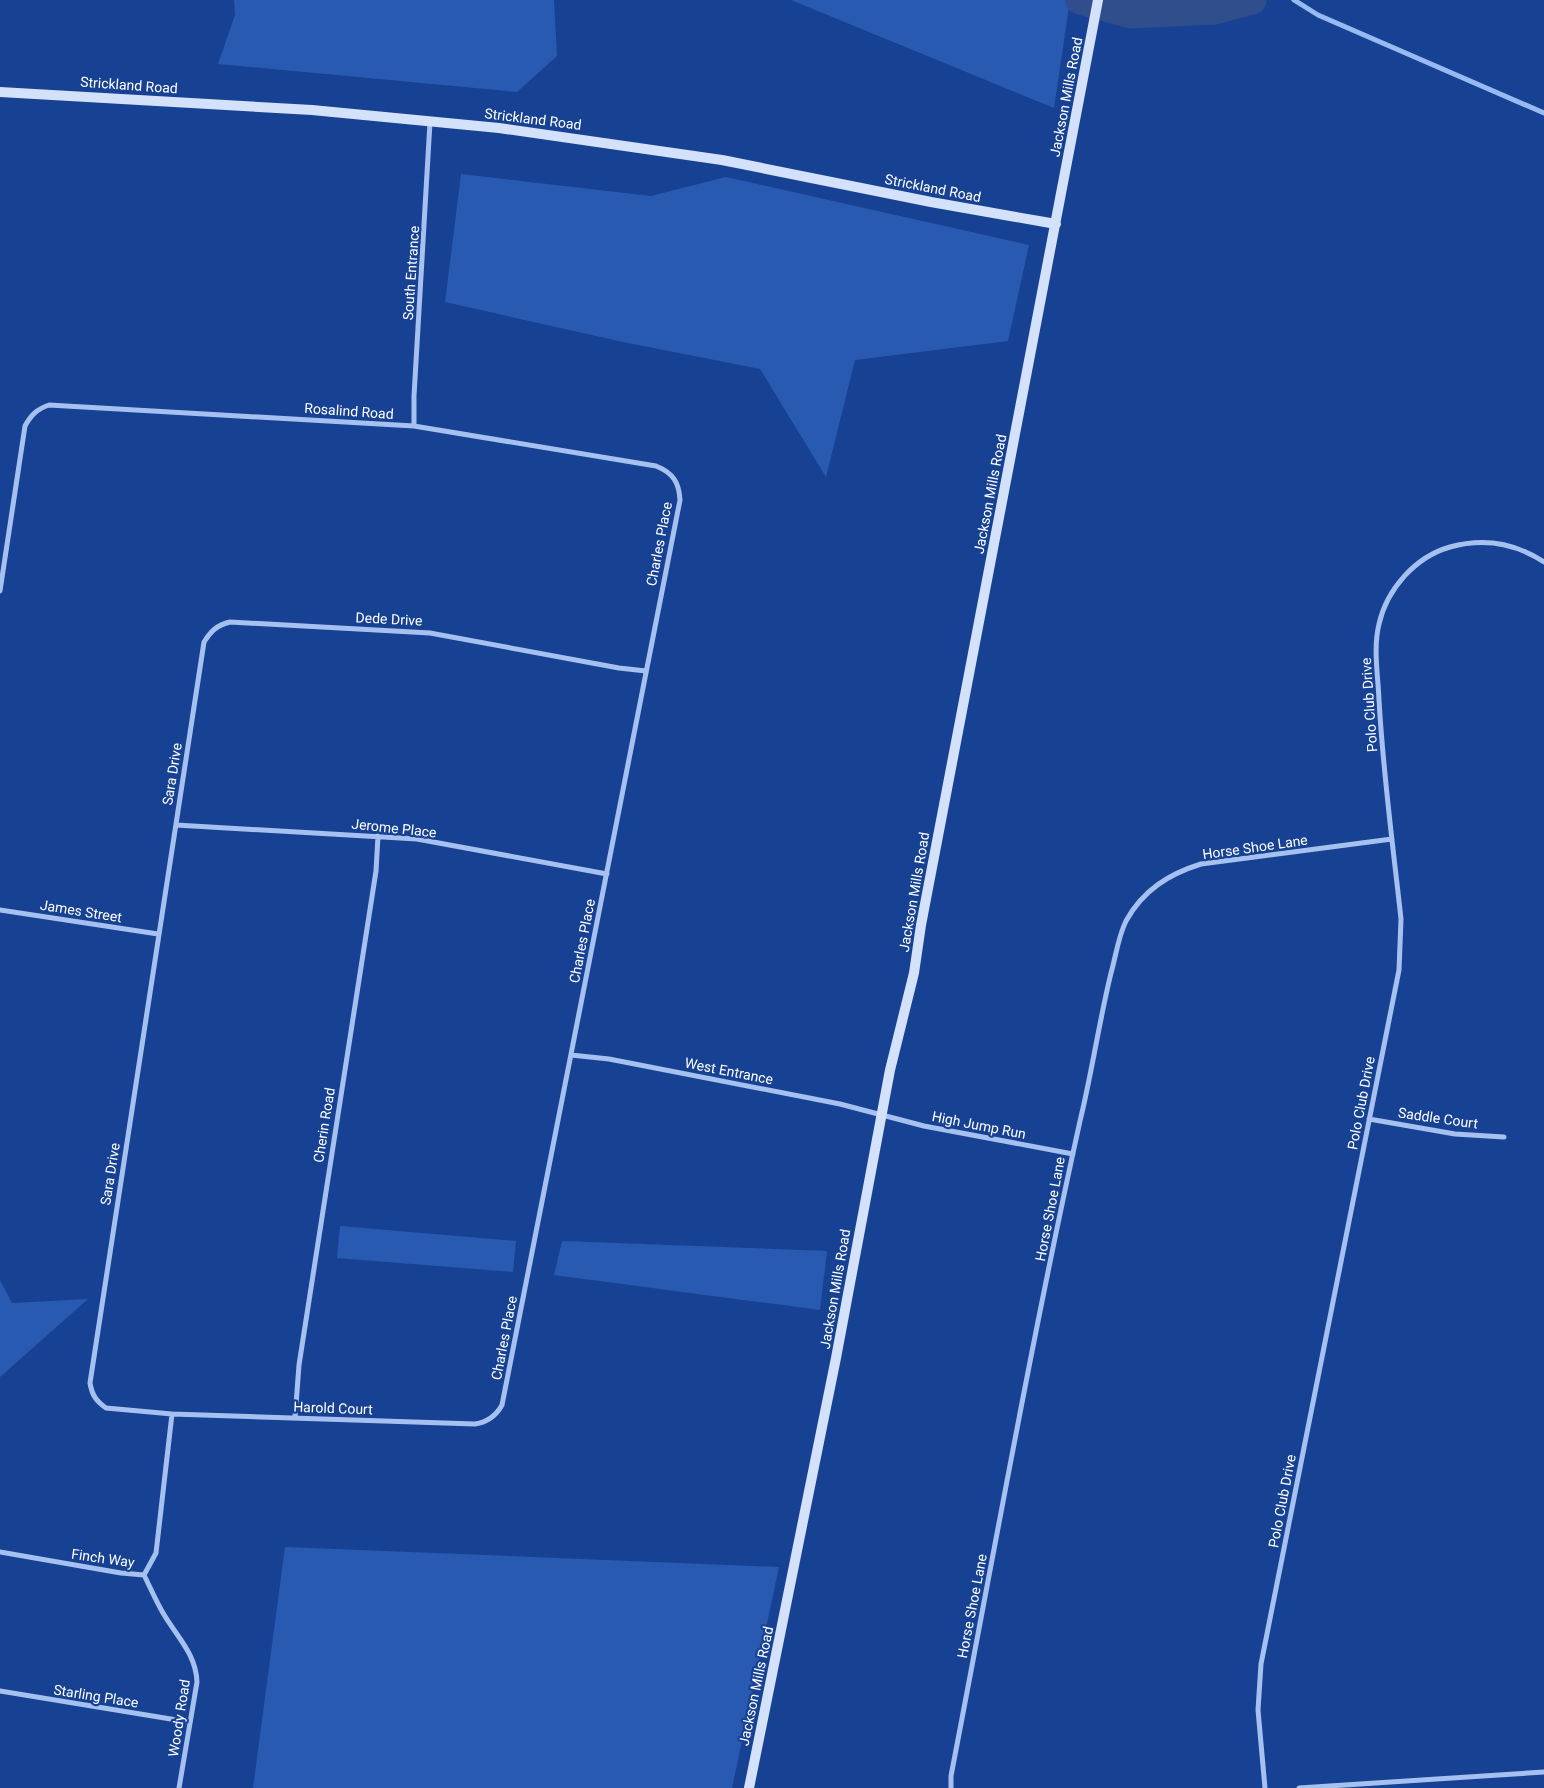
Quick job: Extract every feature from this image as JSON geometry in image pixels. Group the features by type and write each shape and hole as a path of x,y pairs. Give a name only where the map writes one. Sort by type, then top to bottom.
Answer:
{"main road":[{"name":"Jackson Mills Road","path":"749,1788 836,1358 890,1070 912,982 921,925 1098,0"},
{"name":"Strickland Road","path":"0,92 312,110 558,135 722,160 932,202 1056,224"}],"street":[{"name":"South Entrance","path":"414,426 414,396 430,121"},
{"name":"Rosalind Road","path":"0,591 25,426 31,416 39,409 58,404 414,426 656,466 666,470"},
{"name":"Charles Place","path":"493,1417 502,1405 680,500 679,487 674,477 666,470"},
{"name":"Polo Club Drive","path":"1265,1788 1258,1710 1261,1664 1402,947 1401,919 1380,727 1377,655 1379,624 1393,590 1418,564 1444,549 1460,544 1497,543 1516,547 1544,562"},
{"name":"Dede Drive","path":"194,710 204,642 209,633 220,625 230,622 430,633 619,668 646,670"},
{"name":"Sara Drive","path":"172,1414 106,1408 98,1402 92,1393 90,1383 194,710"},
{"name":"Jerome Place","path":"176,825 378,836 417,840 607,874"},
{"name":"Cherin Road","path":"295,1418 299,1365 376,871 378,836"},
{"name":"Horse Shoe Lane","path":"951,1788 951,1776 1073,1154 1105,998 1121,935 1132,912 1148,892 1172,875 1202,864 1392,839"},
{"name":"James Street","path":"0,910 158,934"},
{"name":"West Entrance","path":"571,1055 608,1059 840,1104 882,1115"},
{"name":"High Jump Run","path":"882,1115 933,1128 1073,1154"},
{"name":"Saddle Court","path":"1369,1119 1455,1134 1504,1137"},
{"name":"Harold Court","path":"172,1414 475,1424 493,1417"},
{"path":"144,1575 156,1553 172,1414"},
{"name":"Finch Way","path":"0,1552 144,1575 163,1614 189,1652"},
{"name":"Woody Road","path":"179,1788 197,1682 196,1670 189,1652"},
{"name":"Starling Place","path":"0,1691 189,1722"},
{"path":"1299,1788 1544,1772"}],"shaded area":[{"path":"234,0 554,0 557,56 517,92 218,64 235,15"},
{"path":"791,0 1070,0 1054,108"},
{"path":"461,174 651,196 726,177 1029,245 1008,341 855,360 826,477 760,369 623,342 445,302"},
{"path":"340,1226 516,1241 513,1272 337,1258"},
{"path":"562,1241 827,1251 820,1310 554,1275"},
{"path":"0,1280 12,1303 88,1299 0,1377"},
{"path":"285,1547 779,1567 732,1788 253,1788"}],"waterway":[{"path":"1080,0 1131,14 1215,10 1252,0"},
{"path":"1294,0 1318,15 1544,113"}]}
